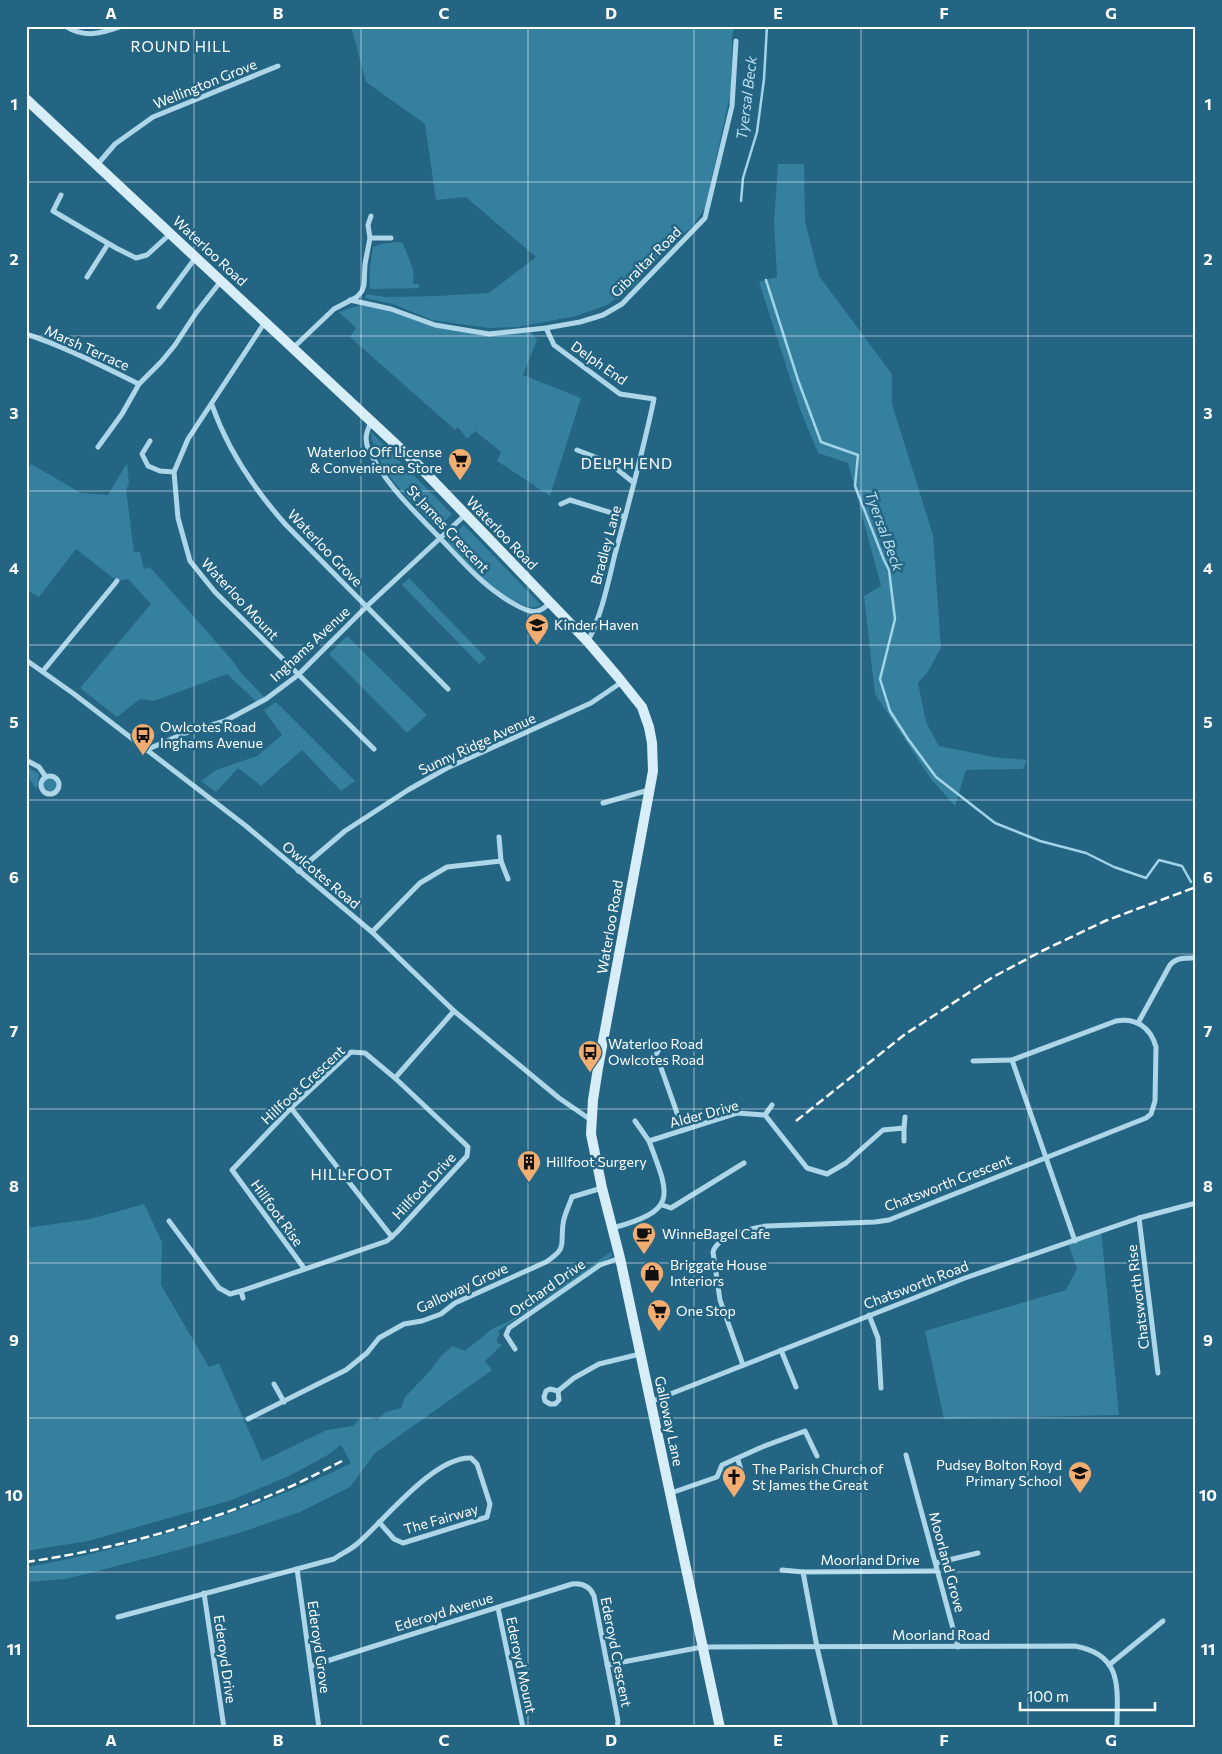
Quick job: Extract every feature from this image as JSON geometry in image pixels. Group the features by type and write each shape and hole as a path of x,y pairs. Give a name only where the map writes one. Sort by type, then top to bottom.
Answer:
{"main road":[{"name":"Waterloo Road","path":"26,99 418,465 588,642 642,708 652,742 653,763 650,790 606,1023 591,1120"},
{"name":"Galloway Lane","path":"591,1120 593,1151 620,1258 720,1728"}],"street":[{"path":"65,26 73,31 90,35 122,26"},
{"name":"Gibraltar Road","path":"350,300 391,309 435,326 489,334 546,328 580,322 603,315 622,304 705,218 732,106 736,42"},
{"name":"Wellington Grove","path":"97,165 115,144 153,117 278,66"},
{"path":"61,195 53,212 136,258 147,255 170,233"},
{"path":"293,348 334,308 357,297 364,285 365,264 370,238 368,225 371,216"},
{"path":"370,238 391,238"},
{"path":"88,277 108,244"},
{"path":"159,307 196,257"},
{"path":"98,447 122,414 139,384 171,351 196,313 222,280"},
{"name":"Waterloo Mount","path":"266,322 188,439 174,472 178,518 190,561 215,592 374,749"},
{"name":"Delph End","path":"546,328 554,345 620,394 654,399 642,454"},
{"name":"Marsh Terrace","path":"26,334 49,341 139,384"},
{"name":"Waterloo Grove","path":"212,405 233,453 248,478 268,504 448,689"},
{"name":"St James Crescent","path":"371,422 366,438 368,447 403,500 471,572 482,583 505,598 531,611 542,610 551,603"},
{"path":"150,441 142,454 148,466 160,471 174,472"},
{"path":"577,450 608,462 634,483"},
{"name":"Bradley Lane","path":"588,642 596,626 642,454"},
{"path":"561,504 570,500 625,517"},
{"name":"Inghams Avenue","path":"146,750 185,733 225,721 266,699 298,675 439,537 465,515"},
{"path":"43,671 117,581"},
{"name":"Owlcotes Road","path":"26,660 246,826 372,932 454,1010 559,1098 591,1120"},
{"name":"Sunny Ridge Avenue","path":"298,871 346,831 423,781 447,768 591,703 622,682"},
{"path":"26,760 39,767 46,778"},
{"path":"603,803 650,790"},
{"path":"499,836 501,861 508,879"},
{"path":"372,932 420,883 446,867 501,861"},
{"path":"973,1061 1012,1060 1116,1020 1131,1020 1138,1023 1173,961 1196,958"},
{"path":"395,1078 454,1010"},
{"name":"Chatsworth Crescent","path":"742,1365 720,1300 713,1252 715,1246 723,1240 751,1228 890,1220 1146,1118 1151,1114 1155,1101 1156,1047 1151,1034 1138,1023"},
{"path":"662,1043 654,1060 659,1062 682,1130"},
{"name":"Hillfoot Crescent","path":"232,1170 291,1108 351,1052 365,1053 395,1078"},
{"path":"1012,1060 1075,1241"},
{"name":"Hillfoot Drive","path":"169,1221 219,1288 230,1294 380,1244 392,1237 464,1160 468,1152 468,1147 395,1078"},
{"path":"772,1104 765,1115 807,1168 827,1174 846,1163 883,1130 904,1128"},
{"path":"291,1108 392,1237"},
{"name":"Alder Drive","path":"649,1141 737,1113 765,1115"},
{"path":"904,1141 905,1117"},
{"path":"613,1228 637,1222 654,1213 662,1205 665,1192 649,1141 635,1121"},
{"path":"662,1205 671,1208 744,1163"},
{"name":"Hillfoot Rise","path":"232,1170 304,1268"},
{"name":"Galloway Grove","path":"248,1419 346,1370 367,1352 379,1338 404,1324 422,1322 441,1314 455,1303 546,1262 559,1253 563,1243 563,1223 572,1197 602,1188"},
{"name":"Chatsworth Road","path":"650,1402 964,1278 1139,1218 1196,1203"},
{"name":"Chatsworth Rise","path":"1139,1218 1158,1373"},
{"name":"Orchard Drive","path":"515,1349 506,1335 506,1331 509,1328 600,1265 620,1258"},
{"path":"241,1291 243,1298"},
{"path":"868,1315 878,1338 880,1388"},
{"path":"781,1350 796,1387"},
{"path":"558,1391 574,1378 599,1364 640,1354"},
{"path":"274,1384 284,1402"},
{"path":"671,1493 718,1478 722,1465 805,1431 817,1456"},
{"name":"Moorland Grove","path":"906,1455 958,1647"},
{"name":"The Fairway","path":"118,1617 334,1558 355,1546 380,1522 433,1472 467,1458 472,1458 478,1464 490,1504 487,1517 403,1543 394,1539 380,1522"},
{"path":"738,1460 741,1470"},
{"name":"Moorland Drive","path":"936,1563 978,1553"},
{"name":"Ederoyd Grove","path":"297,1569 319,1728"},
{"name":"Moorland Drive","path":"782,1570 804,1572 937,1571"},
{"name":"Moorland Drive","path":"804,1572 817,1647 836,1728"},
{"name":"Ederoyd Avenue","path":"311,1666 572,1584 584,1585"},
{"name":"Ederoyd Crescent","path":"584,1585 592,1591 594,1596 618,1721 616,1728"},
{"name":"Ederoyd Drive","path":"204,1594 224,1728"},
{"name":"Ederoyd Mount","path":"498,1608 523,1728"},
{"path":"1117,1728 1117,1684 1109,1665 1162,1621"},
{"name":"Moorland Road","path":"607,1665 702,1647 1075,1646 1096,1652 1109,1665"}],"shaded area":[{"path":"351,26 735,26 732,36 731,91 705,208 692,227 666,248 634,286 607,305 576,316 518,327 488,328 432,320 393,304 365,298 367,294 386,297 489,293 536,257 466,197 436,200 425,124 366,82"},
{"path":"778,164 804,164 805,221 819,276 892,374 892,404 933,535 941,648 927,673 918,683 926,722 939,746 994,757 1027,760 1023,769 966,770 955,806 931,779 875,694 864,596 881,586 848,463 818,453 800,409 759,282 777,277 774,222"},
{"path":"398,242 403,243 412,267 413,283 419,285 419,288 370,289 370,267 373,247"},
{"path":"366,303 435,325 489,334 530,330 537,340 523,375 581,398 550,496 497,461 501,452 475,431 467,439 458,427 455,430 350,337 356,328 339,312"},
{"path":"371,432 452,514 440,526 435,526 395,483 379,458 373,445"},
{"path":"127,463 129,484 126,489 134,552 140,552 144,569 150,567 232,660 241,673 266,699 258,703 227,674 154,701 140,699 117,717 80,688 151,604 128,579 117,581 76,549 39,597 26,590 26,473 31,464 81,493 108,495"},
{"path":"464,525 541,605 533,608 508,598 466,562 448,542 448,539"},
{"path":"409,578 486,658 479,664 402,585"},
{"path":"347,636 427,715 407,733 329,654"},
{"path":"276,702 355,781 341,791 302,750 261,786 238,768 216,792 201,781 216,770 257,756 282,735 264,710"},
{"path":"26,766 39,774 36,789 26,774"},
{"path":"50,776 56,779 59,785 56,791 50,794 44,791 41,785 44,779"},
{"path":"144,1204 162,1242 161,1285 209,1367 219,1363 262,1461 327,1430 353,1426 359,1419 367,1417 377,1420 386,1412 401,1408 405,1397 430,1371 442,1355 453,1346 465,1351 492,1329 513,1319 611,1252 612,1256 498,1331 500,1334 497,1342 502,1345 485,1361 492,1370 375,1453 350,1487 300,1512 239,1533 66,1579 26,1582 26,1567 106,1550 185,1528 270,1499 351,1463 341,1445 326,1456 289,1476 232,1500 88,1541 26,1551 26,1228 90,1219"},
{"path":"1101,1230 1119,1415 944,1419 925,1331 1066,1290 1077,1269 1068,1243"}],"waterway":[{"name":"Tyersal Beck","path":"741,201 743,178 757,132 764,79 767,26"},
{"name":"Tyersal Beck","path":"766,280 798,380 821,442 858,455 855,486 889,570 895,619 880,679 890,711 908,739 936,777 995,823 1040,841 1086,853 1114,867 1146,878 1159,860 1182,866 1191,882"}],"railway":[{"path":"796,1121 904,1035 993,977 1105,921 1196,887"},
{"path":"26,1562 126,1543 193,1524 257,1501 301,1482 342,1461"}],"place":[{"name":"Waterloo Off License & Convenience Store","path":"460,481"},
{"name":"Kinder Haven","path":"537,646"},
{"name":"Owlcotes Road Inghams Avenue","path":"143,756"},
{"name":"Waterloo Road Owlcotes Road","path":"590,1073"},
{"name":"Hillfoot Surgery","path":"529,1183"},
{"name":"WinneBagel Cafe","path":"644,1255"},
{"name":"Briggate House Interiors","path":"652,1294"},
{"name":"One Stop","path":"659,1332"},
{"name":"Pudsey Bolton Royd Primary School","path":"1080,1494"},
{"name":"The Parish Church of St James the Great","path":"734,1498"}],"district":[{"name":"ROUND HILL","path":"181,47"},
{"name":"DELPH END","path":"627,464"},
{"name":"HILLFOOT","path":"352,1175"}]}
